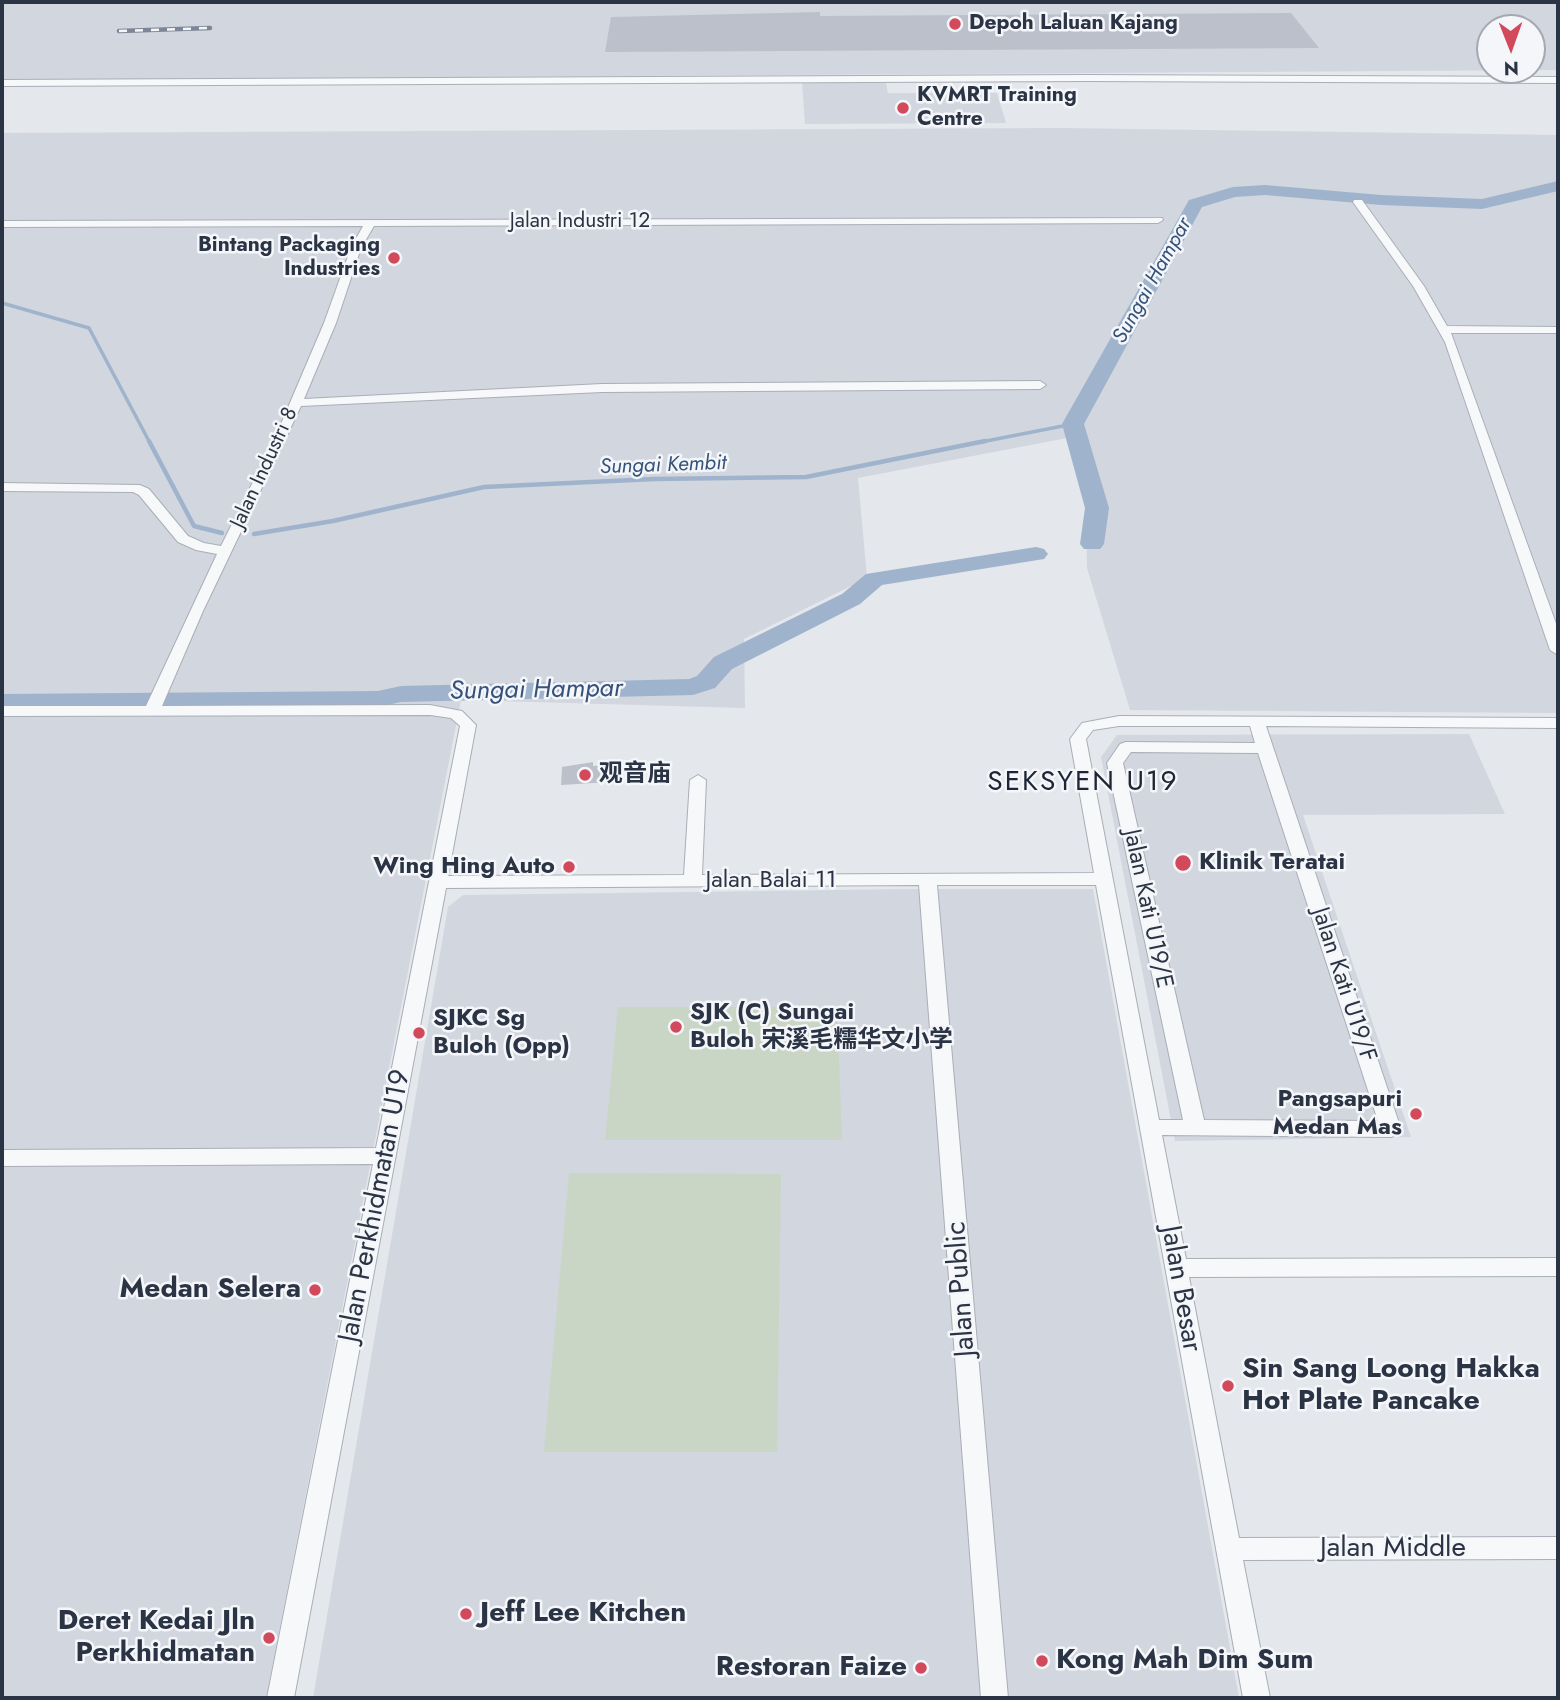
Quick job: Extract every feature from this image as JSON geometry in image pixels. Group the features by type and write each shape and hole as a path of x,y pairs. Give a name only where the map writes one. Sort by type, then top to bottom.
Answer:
{"street":[{"path":"2,83 1072,78 1558,80"},
{"path":"1358,202 1418,286 1451,342 1558,650"},
{"name":"Jalan Industri 12","path":"2,224 1158,220"},
{"name":"Jalan Industri 8","path":"155,705 296,402 330,323 356,248 370,223"},
{"path":"1443,329 1558,330"},
{"path":"296,402 485,396 590,388 1040,385"},
{"path":"2,487 135,488 144,492 183,539 201,548 226,551"},
{"path":"2,712 155,705"},
{"name":"Jalan Perkhidmatan U19","path":"155,705 430,710 461,716 468,725 469,736 437,882 280,1698"},
{"name":"Jalan Besar","path":"1256,721 1119,721 1088,726 1078,739 1256,1698"},
{"path":"1256,721 1558,723"},
{"name":"Jalan Kati U19/F","path":"1195,1128 1391,1129 1256,721"},
{"name":"Jalan Kati U19/E","path":"1195,1128 1115,763 1126,747 1264,748"},
{"path":"693,881 698,780"},
{"name":"Jalan Balai 11","path":"437,882 1104,879"},
{"name":"Jalan Public","path":"928,880 994,1698"},
{"path":"1150,1127 1195,1128"},
{"path":"2,1158 386,1156"},
{"path":"1177,1268 1558,1267"},
{"name":"Jalan Middle","path":"1228,1549 1558,1548"}],"shaded area":[{"path":"1558,2 1558,70 1546,70 1546,14 1476,14 1476,71 2,80 2,3"},
{"name":"KVMRT Training Centre","path":"802,83 886,83 888,93 997,93 1006,123 805,124"},
{"path":"1062,128 1558,135 1558,713 1130,710 1087,568 1086,504 1067,438 858,478 867,578 744,639 745,708 461,700 266,1698 2,1698 2,133"},
{"path":"1469,734 1505,814 1303,815 1411,1137 1175,1141 1101,757 1117,735"},
{"path":"1093,889 1239,1698 313,1698 448,907 463,895"}],"green space":[{"path":"618,1007 837,1007 842,1140 605,1140"},
{"path":"569,1173 781,1174 777,1452 544,1452"}],"building":[{"path":"820,12 820,16 1291,13 1319,48 605,52 611,17"},
{"name":"观音庙","path":"593,762 593,766 609,765 609,782 561,785 562,767"}],"waterway":[{"name":"Sungai Hampar","path":"1092,544 1097,508 1073,424 1195,204 1233,192 1265,190 1381,200 1482,204 1558,186"},
{"name":"Sungai Kembit","path":"2,303 89,328 150,443"},
{"name":"Sungai Kembit","path":"976,443 1073,424"},
{"name":"Sungai Kembit","path":"149,441 194,526 222,533"},
{"name":"Sungai Kembit","path":"254,534 333,521 484,487 654,479 806,477 985,441"},
{"name":"Sungai Hampar","path":"2,702 378,699 401,694 693,687 706,682 723,663 851,599 875,579 1036,554"}],"railway":[{"path":"119,31 210,28"}],"place":[{"name":"Depoh Laluan Kajang","path":"955,24"},
{"name":"KVMRT Training Centre","path":"903,108"},
{"name":"Bintang Packaging Industries","path":"394,258"},
{"name":"观音庙","path":"585,775"},
{"name":"Klinik Teratai","path":"1183,863"},
{"name":"Wing Hing Auto","path":"569,867"},
{"name":"SJK (C) Sungai Buloh 宋溪毛糯华文小学","path":"676,1027"},
{"name":"SJKC Sg Buloh (Opp)","path":"419,1033"},
{"name":"Pangsapuri Medan Mas","path":"1416,1114"},
{"name":"Medan Selera","path":"315,1290"},
{"name":"Sin Sang Loong Hakka Hot Plate Pancake","path":"1228,1386"},
{"name":"Jeff Lee Kitchen","path":"466,1614"},
{"name":"Deret Kedai Jln Perkhidmatan","path":"269,1638"},
{"name":"Kong Mah Dim Sum","path":"1042,1661"},
{"name":"Restoran Faize","path":"921,1668"}],"district":[{"name":"SEKSYEN U19","path":"1083,783"}]}
